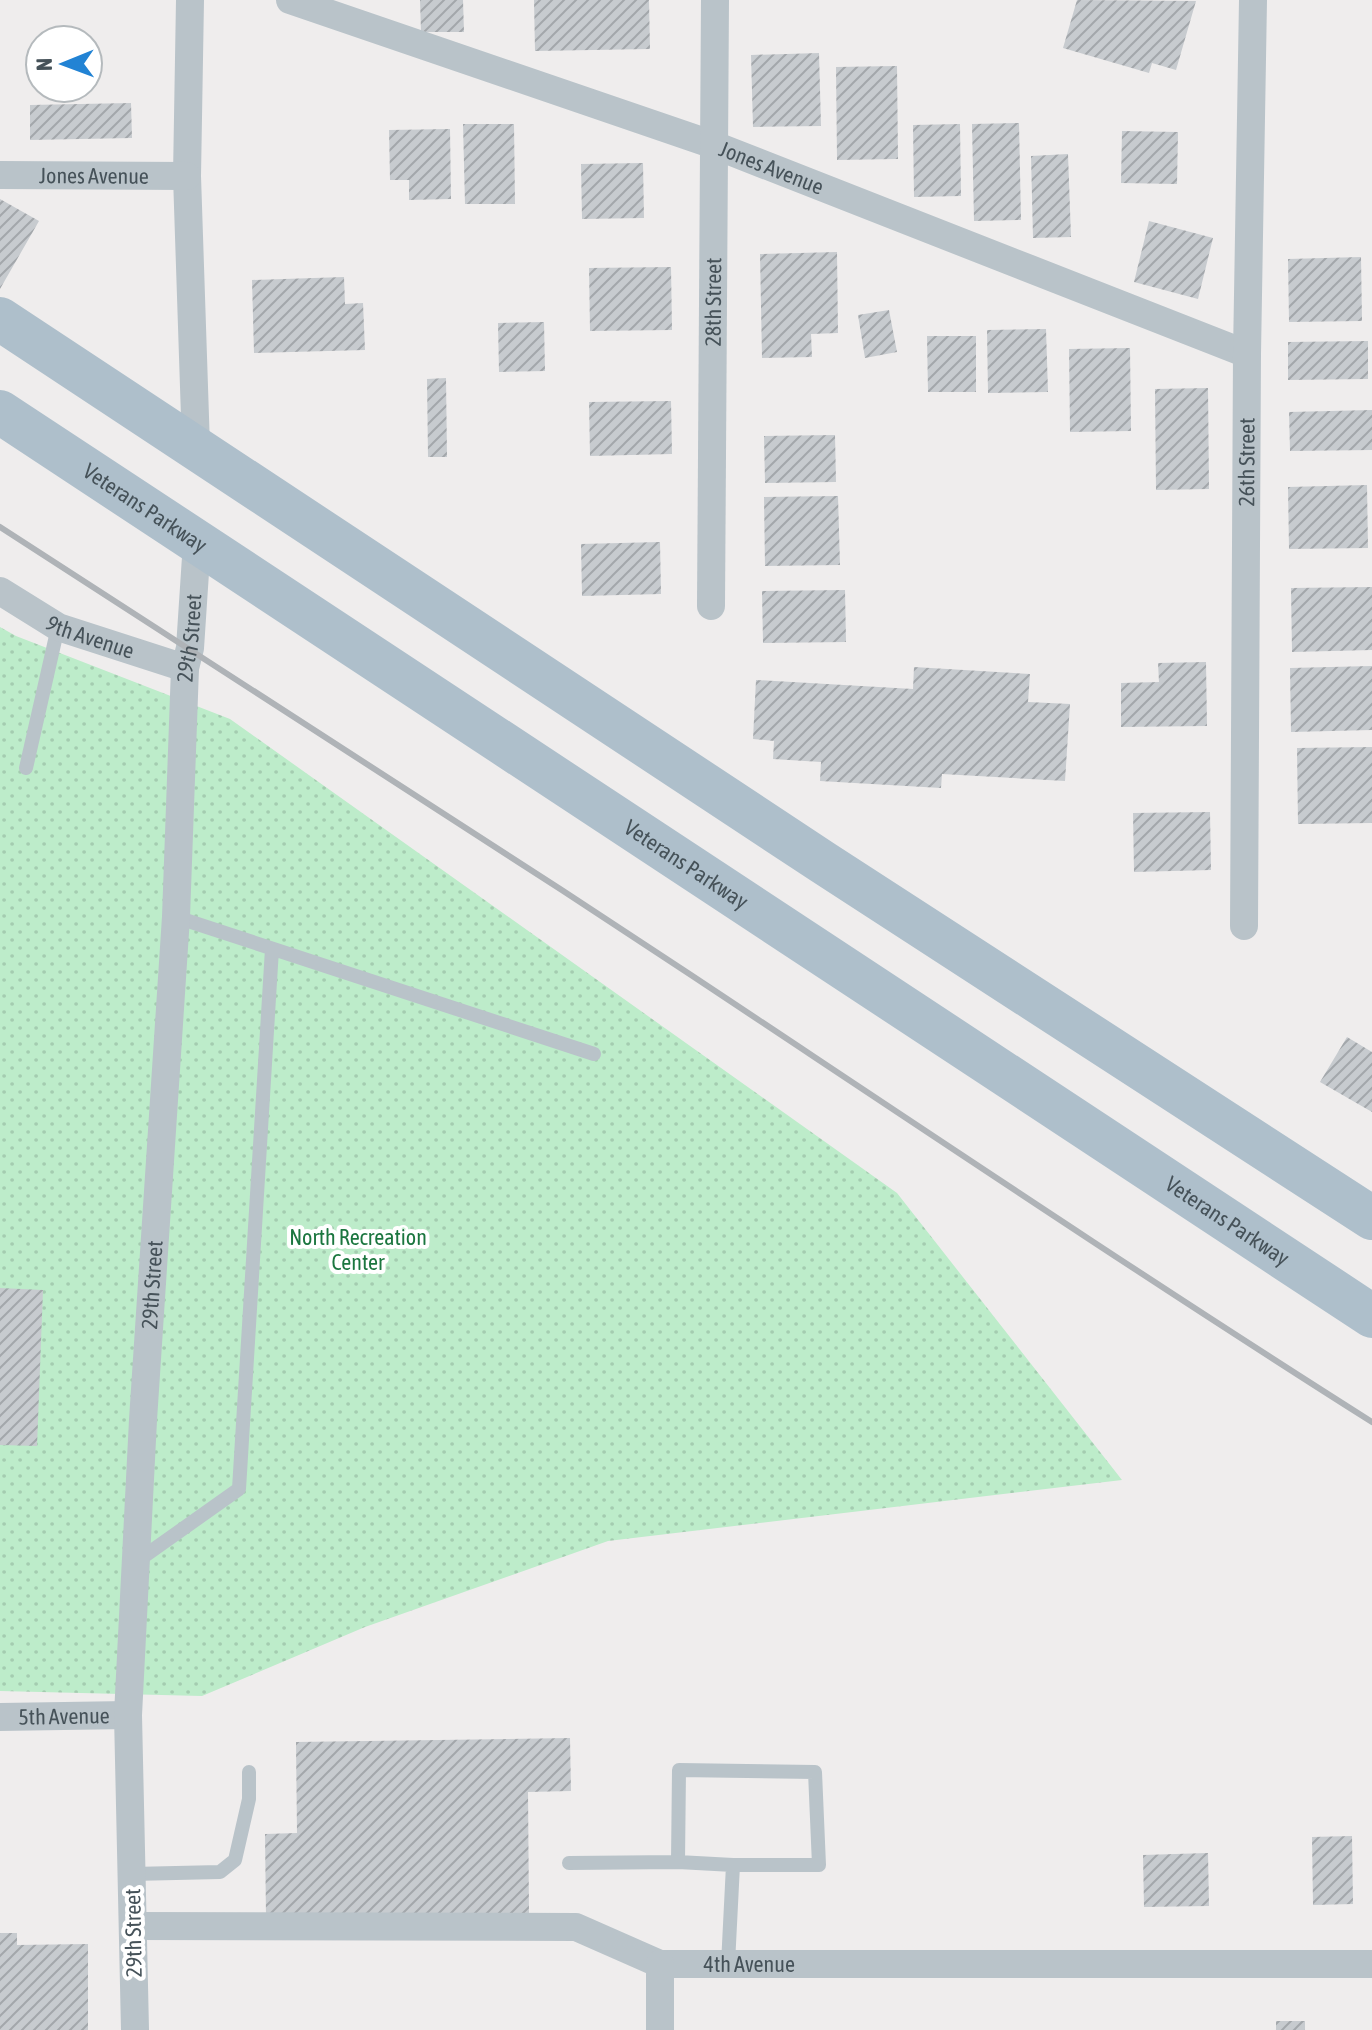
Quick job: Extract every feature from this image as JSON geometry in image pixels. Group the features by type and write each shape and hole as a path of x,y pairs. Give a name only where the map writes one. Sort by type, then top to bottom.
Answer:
{"main road":[{"path":"0,319 837,872 1372,1218"},
{"name":"Veterans Parkway","path":"0,412 1372,1316"}],"street":[{"path":"190,0 187,176 196,447"},
{"name":"Jones Avenue","path":"290,0 714,145 1247,354"},
{"name":"28th Street","path":"711,606 715,0"},
{"name":"26th Street","path":"1244,926 1247,354 1253,0"},
{"name":"Jones Avenue","path":"0,175 187,176"},
{"name":"29th Street","path":"135,2030 128,1715 176,917 185,668 190,648 197,542"},
{"name":"9th Avenue","path":"0,591 58,627 185,668"},
{"name":"5th Avenue","path":"0,1717 128,1715"},
{"name":"4th Avenue","path":"133,1926 576,1927 660,1964 1372,1964"},
{"path":"660,1964 660,2030"}],"lane":[{"path":"26,768 58,627"},
{"path":"176,917 594,1054"},
{"path":"136,1562 239,1489 272,949"},
{"path":"569,1863 819,1865 815,1772 679,1770 678,1862"},
{"path":"132,1874 220,1872 235,1860 249,1799 249,1772"},
{"path":"728,1964 733,1865"}],"green space":[{"name":"North Recreation Center","path":"0,627 16,636 230,719 897,1193 1122,1480 608,1541 365,1627 202,1696 0,1691"}],"building":[{"path":"420,0 463,0 464,32 421,32"},
{"path":"534,0 649,0 650,49 535,51"},
{"path":"1077,0 1196,1 1176,70 1152,63 1149,73 1063,48"},
{"path":"819,53 821,126 753,127 751,55"},
{"path":"897,66 898,159 837,160 836,67"},
{"path":"131,103 132,138 30,140 30,105"},
{"path":"1019,123 1021,220 974,221 972,124"},
{"path":"463,124 514,124 515,204 465,204"},
{"path":"960,124 961,196 914,197 913,125"},
{"path":"450,129 451,199 409,200 409,180 390,180 389,130"},
{"path":"1122,131 1178,132 1177,184 1121,183"},
{"path":"1068,154 1071,237 1033,238 1031,156"},
{"path":"643,163 644,218 582,219 581,164"},
{"path":"0,199 39,221 0,289"},
{"path":"1149,221 1213,238 1198,299 1134,282"},
{"path":"837,252 838,333 811,334 812,357 762,358 760,254"},
{"path":"1361,257 1362,321 1289,322 1288,259"},
{"path":"671,267 672,330 590,331 589,268"},
{"path":"344,277 345,304 363,303 365,350 254,353 252,280"},
{"path":"889,310 897,352 865,358 858,315"},
{"path":"544,322 545,371 499,372 498,323"},
{"path":"1046,329 1048,392 988,393 987,330"},
{"path":"927,336 976,336 976,392 928,392"},
{"path":"1368,341 1368,379 1288,380 1288,342"},
{"path":"1130,348 1131,431 1070,432 1069,349"},
{"path":"446,378 447,457 428,457 427,379"},
{"path":"1208,388 1209,489 1156,490 1155,389"},
{"path":"671,401 672,454 590,456 589,402"},
{"path":"1372,410 1372,450 1290,451 1289,412"},
{"path":"835,435 836,482 765,483 764,436"},
{"path":"1367,485 1368,548 1289,549 1288,487"},
{"path":"838,496 840,565 765,566 764,497"},
{"path":"660,542 661,594 582,596 581,544"},
{"path":"1372,587 1372,650 1292,652 1291,588"},
{"path":"845,590 846,642 763,643 762,591"},
{"path":"1206,662 1207,726 1121,727 1121,683 1159,682 1158,663"},
{"path":"1372,666 1372,730 1291,732 1290,668"},
{"path":"914,667 1030,674 1028,702 1070,704 1065,781 942,774 941,788 820,781 821,762 773,759 774,741 753,739 756,680 913,689"},
{"path":"1372,747 1372,823 1298,824 1297,748"},
{"path":"1210,812 1211,870 1134,872 1133,813"},
{"path":"1347,1037 1372,1052 1372,1112 1320,1082"},
{"path":"0,1288 43,1290 37,1446 0,1445"},
{"path":"570,1738 571,1791 528,1792 529,1914 266,1917 265,1834 297,1833 296,1742"},
{"path":"1352,1836 1353,1904 1313,1905 1312,1837"},
{"path":"1208,1853 1209,1906 1144,1907 1143,1855"},
{"path":"0,1933 17,1933 17,1945 88,1944 88,2030 0,2030"},
{"path":"1276,2021 1305,2021 1305,2030 1276,2030"}],"railway":[{"path":"0,527 519,862 1372,1422"}]}
